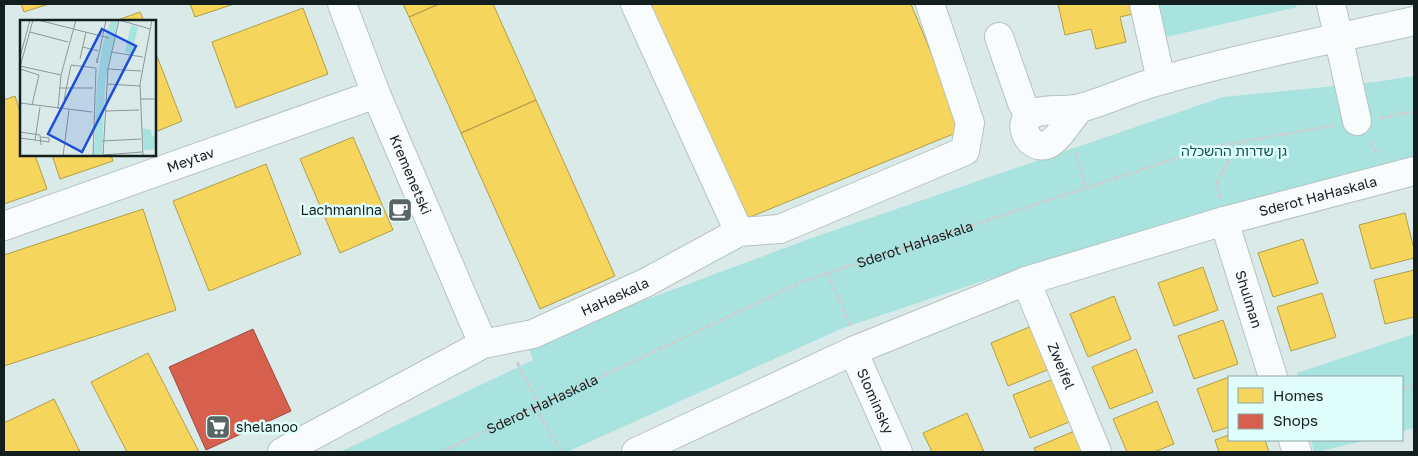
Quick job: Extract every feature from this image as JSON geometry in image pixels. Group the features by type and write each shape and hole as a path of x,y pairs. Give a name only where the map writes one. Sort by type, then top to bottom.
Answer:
{"street":[{"name":"Kremenetski","path":"342,4 376,94 494,342"},
{"path":"635,4 739,232 780,229 965,151 970,124 930,4"},
{"path":"1144,4 1161,80"},
{"path":"1330,4 1358,122"},
{"path":"999,37 1022,103 1029,115 1036,112 1079,109 1161,80 1414,21"},
{"name":"Meytav","path":"4,226 376,94"},
{"name":"Sderot HaHaskala","path":"636,452 857,350 1026,281 1224,221 1403,174"},
{"name":"Shulman","path":"1224,221 1273,376"},
{"name":"HaHaskala","path":"494,342 533,334 645,283 739,232"},
{"name":"Zweifel","path":"1026,281 1097,452"},
{"path":"282,452 494,342"},
{"name":"Slominsky","path":"857,350 898,452"}],"path":[{"name":"Sderot HaHaskala","path":"441,452 804,281 1207,148 1414,112"},
{"path":"1358,122 1403,174"},
{"path":"1224,221 1217,182 1240,142"},
{"path":"827,274 857,350"},
{"path":"494,342 540,406"},
{"path":"535,408 562,452"}],"green space":[{"path":"1154,4 1296,4 1297,7 1162,38"},
{"name":"גן שדרות ההשכלה","path":"1414,76 1414,161 1224,210 1019,269 843,328 567,452 340,452 533,360 527,344 806,240 1223,97 1376,82"},
{"path":"1414,334 1414,428 1403,431 1403,376 1298,376 1297,373"},
{"path":"1311,441 1363,441 1317,452 1314,452"}],"building: Homes":[{"path":"21,4 49,4 24,12"},
{"path":"190,4 234,4 195,17"},
{"path":"403,4 439,4 409,17"},
{"path":"439,4 493,4 536,100 461,133 409,17"},
{"path":"648,4 911,4 963,130 738,222"},
{"path":"1058,4 1132,4 1137,13 1120,17 1126,42 1096,49 1091,29 1065,35"},
{"path":"303,8 328,74 236,108 212,42"},
{"path":"140,12 144,20 118,20"},
{"path":"156,54 182,121 156,132"},
{"path":"15,96 20,112 20,156 35,156 47,189 4,204 4,100"},
{"path":"536,100 615,276 540,309 461,133"},
{"path":"353,137 393,230 340,253 300,159"},
{"path":"52,156 111,156 113,161 60,179"},
{"path":"266,164 301,254 209,291 173,201"},
{"path":"143,209 176,310 4,366 4,255"},
{"path":"1405,213 1414,249 1414,258 1371,269 1359,225"},
{"path":"1303,239 1318,283 1273,297 1258,253"},
{"path":"1203,267 1218,310 1174,326 1158,283"},
{"path":"1414,270 1414,317 1385,324 1374,280"},
{"path":"1322,293 1336,337 1291,351 1277,307"},
{"path":"1114,296 1131,339 1088,357 1070,314"},
{"path":"1223,320 1238,364 1194,379 1178,336"},
{"path":"1034,325 1052,368 1008,386 991,343"},
{"path":"1136,349 1153,392 1110,409 1092,367"},
{"path":"148,353 199,452 127,452 91,382"},
{"path":"1228,377 1228,427 1213,432 1197,389"},
{"path":"1056,378 1074,420 1030,438 1013,395"},
{"path":"54,399 80,452 5,452 4,423"},
{"path":"1157,401 1174,444 1154,452 1127,452 1113,419"},
{"path":"967,413 984,452 932,452 923,433"},
{"path":"1077,430 1087,452 1036,452 1034,448"},
{"path":"1228,435 1228,441 1265,441 1269,452 1219,452 1215,440"}],"building: Shops":[{"path":"253,329 291,411 206,450 169,367"}],"place":[{"name":"Lachmanina","path":"400,210"},
{"name":"shelanoo","path":"218,427"}]}
